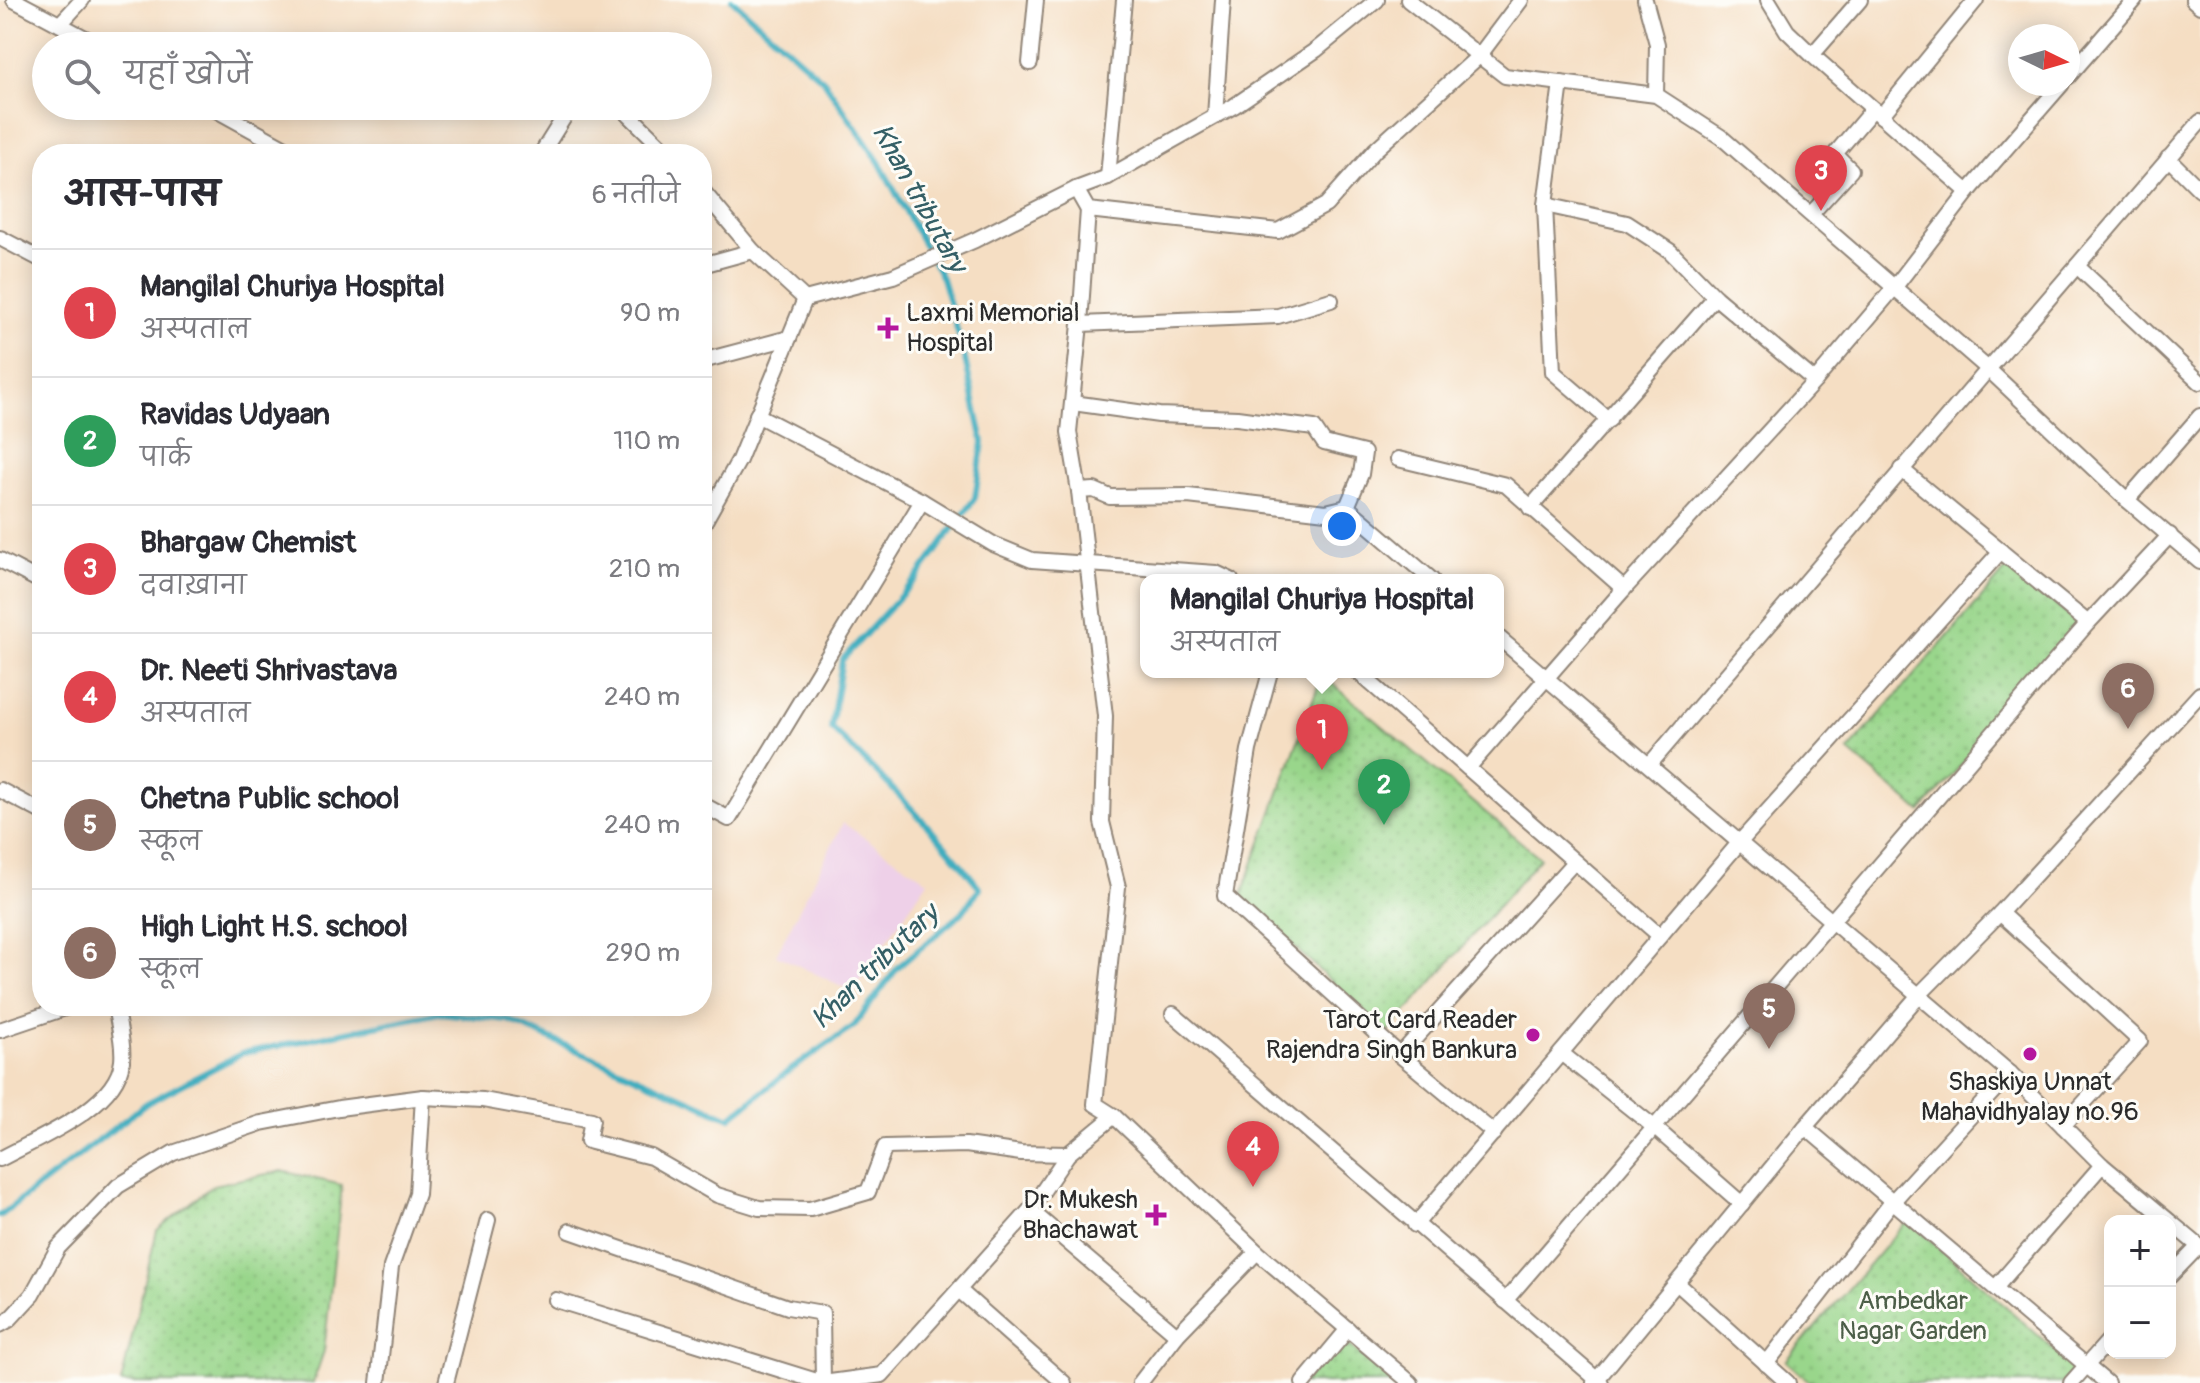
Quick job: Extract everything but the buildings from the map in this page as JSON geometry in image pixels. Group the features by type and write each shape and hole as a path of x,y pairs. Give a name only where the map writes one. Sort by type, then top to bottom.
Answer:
{"street":[{"path":"14,0 75,32"},
{"path":"60,24 82,0"},
{"path":"1030,63 1036,0"},
{"path":"1108,177 1124,0"},
{"path":"1215,116 1223,0"},
{"path":"805,299 893,276 975,240 1076,189 1108,177 1215,116 1316,50 1377,0"},
{"path":"1408,0 1505,76 1656,95 1721,137 1987,368 2127,500 2200,562"},
{"path":"1088,210 1278,231 1326,205 1375,150 1479,56 1521,0"},
{"path":"1645,0 1657,44 1656,95"},
{"path":"1768,0 1787,31 1968,192"},
{"path":"1812,55 1860,0"},
{"path":"1811,214 1851,170 1835,154 1877,112 1976,0"},
{"path":"2080,63 2135,0"},
{"path":"2193,0 2200,6"},
{"path":"1561,83 1545,205 1553,372 1609,420"},
{"path":"1468,768 1624,589 1815,381 1894,288 1968,192 2052,96"},
{"path":"234,120 278,144"},
{"path":"547,144 562,120"},
{"path":"634,120 659,144"},
{"path":"1650,764 2200,122"},
{"path":"2168,158 2200,190"},
{"path":"1076,189 1088,210 1069,432 1079,491 1105,716 1102,822 1118,887 1095,1104 1114,1116 1257,1252 1411,1383"},
{"path":"712,202 753,251 805,299"},
{"path":"1545,205 1627,223 1670,251 1715,297 1815,381"},
{"path":"0,238 32,255"},
{"path":"712,262 753,251"},
{"path":"2077,266 2200,382"},
{"path":"1530,508 1715,297"},
{"path":"712,505 739,460 805,299"},
{"path":"1080,324 1278,316 1331,300"},
{"path":"712,358 789,338"},
{"path":"1073,403 1159,415 1237,418 1314,428 1324,443 1364,453 1361,474 1347,507"},
{"path":"757,415 1018,556 1032,560 1218,574"},
{"path":"2127,500 2200,416"},
{"path":"1398,459 1506,485 1624,589"},
{"path":"1901,469 2088,623"},
{"path":"1079,491 1094,490 1110,497 1188,496 1326,512 1347,507"},
{"path":"712,810 729,819 928,505"},
{"path":"1347,507 1425,574"},
{"path":"1505,1301 2088,623 2170,535"},
{"path":"1415,1225 1739,843 2001,551"},
{"path":"0,560 32,576"},
{"path":"1504,642 2010,1073 2102,1165 2163,1215"},
{"path":"1268,678 1249,750 1225,896 1400,1055 1494,1133"},
{"path":"1365,678 1660,936"},
{"path":"1173,1014 1597,1382 1805,1127 1919,995 2000,913 2200,694"},
{"path":"0,790 32,807"},
{"path":"1400,1055 1574,862"},
{"path":"2000,913 2140,1041 2063,1126"},
{"path":"0,1030 41,1016"},
{"path":"0,1159 83,1113 114,1084 122,1064 117,1016"},
{"path":"1561,1053 1654,1127 1742,1204"},
{"path":"1766,1364 1892,1202 2010,1073"},
{"path":"0,1325 9,1320 32,1295 58,1248 118,1186 173,1153 261,1123 339,1108 423,1097 483,1100 592,1120 588,1141 651,1157 717,1195 759,1208 810,1209 868,1192 885,1147 966,1145 1021,1153 1068,1154"},
{"path":"378,1383 391,1267 417,1194 423,1097"},
{"path":"556,1300 823,1383 886,1379 1030,1210 1068,1154 1114,1116"},
{"path":"1805,1127 2107,1383"},
{"path":"1996,1287 2102,1165"},
{"path":"1030,1210 1177,1335"},
{"path":"446,1383 488,1220"},
{"path":"2176,1226 2199,1246 2176,1270"},
{"path":"570,1231 788,1307 822,1313 823,1383"},
{"path":"1140,1383 1177,1335 1257,1252"},
{"path":"1677,1283 1788,1383"},
{"path":"959,1290 1064,1383"},
{"path":"1303,1383 1348,1329"},
{"path":"2071,1383 2104,1345"}],"shaded area":[{"path":"843,823 928,881 852,991 776,955"}],"green space":[{"path":"2010,565 2080,626 1921,812 1848,751"},
{"path":"1321,678 1326,678 1540,858 1387,1034 1241,897"},
{"path":"282,1171 342,1185 324,1351 313,1383 121,1383 157,1230 213,1185"},
{"name":"Ambedkar Nagar Garden","path":"1908,1220 2075,1368 2062,1383 1811,1383 1786,1361"},
{"path":"1342,1339 1393,1383 1303,1383"}],"waterway":[{"name":"Khan tributary","path":"469,1016 508,1020 730,1118 786,1073 854,1026 898,967 962,913 980,888 908,805 831,728 842,660 916,579 975,498 983,442 963,350 942,278 879,162 824,81 732,0"},
{"name":"Khan tributary","path":"0,1216 147,1103 243,1053 424,1016"}],"place":[{"name":"Bhargaw Chemist","path":"1821,211"},
{"name":"Laxmi Memorial Hospital","path":"888,328"},
{"name":"High Light H.S. school","path":"2128,729"},
{"name":"Mangilal Churiya Hospital","path":"1322,770"},
{"name":"Ravidas Udyaan","path":"1384,825"},
{"name":"Tarot Card Reader Rajendra Singh Bankura","path":"1533,1035"},
{"name":"Chetna Public school","path":"1769,1049"},
{"name":"Shaskiya Unnat Mahavidhyalay no.96","path":"2030,1054"},
{"name":"Dr. Neeti Shrivastava","path":"1253,1187"},
{"name":"Dr. Mukesh Bhachawat","path":"1156,1215"}]}
